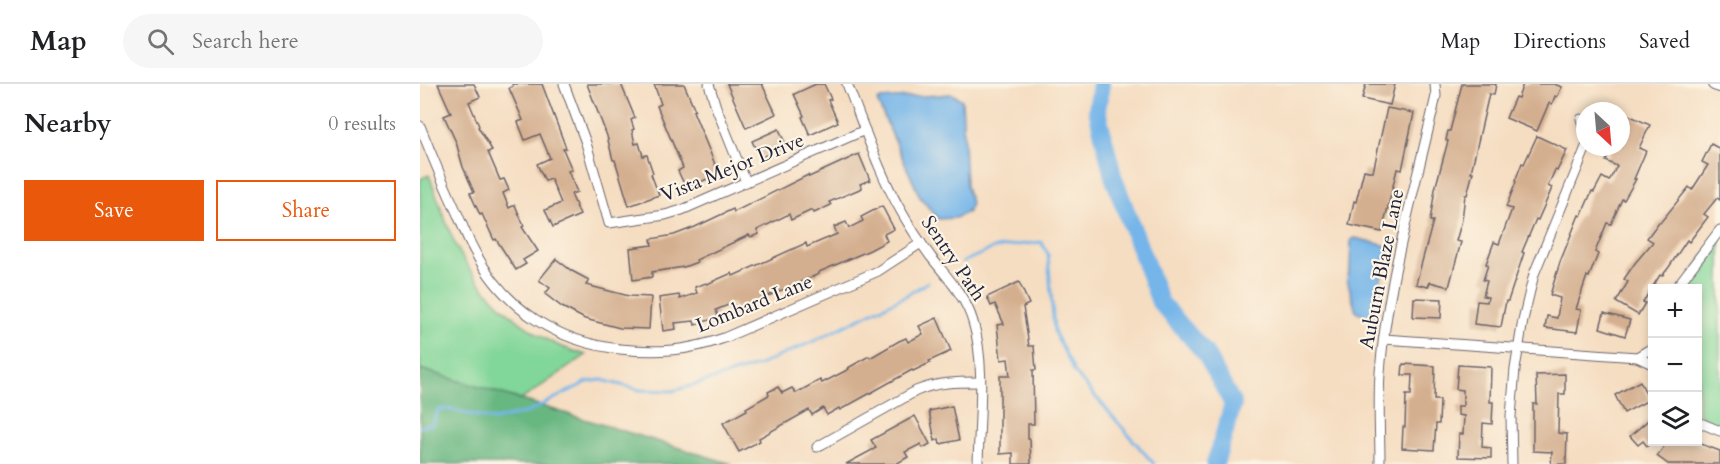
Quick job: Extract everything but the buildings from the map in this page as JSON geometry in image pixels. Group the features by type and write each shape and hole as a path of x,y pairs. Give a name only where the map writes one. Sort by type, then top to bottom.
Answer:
{"street":[{"name":"Vista Mejor Drive","path":"564,84 586,143 609,223 674,213 866,130"},
{"path":"709,84 746,182"},
{"name":"Sentry Path","path":"847,84 896,201 921,243 964,300 973,320 979,344 978,464"},
{"name":"Auburn Blaze Lane","path":"1380,464 1379,402 1384,339 1392,286 1436,96 1435,84"},
{"path":"1714,84 1720,86"},
{"name":"Lombard Lane","path":"420,126 442,181 475,252 492,280 514,304 538,322 570,339 604,347 648,352 676,350 710,343 878,271 921,243"},
{"path":"1512,464 1510,416 1522,320 1534,274 1582,156"},
{"path":"1679,284 1720,230"},
{"path":"1384,339 1637,357 1648,362"},
{"path":"1637,357 1648,351"},
{"path":"817,447 923,388 950,382 980,382"},
{"path":"1702,424 1720,431"}],"green space":[{"path":"429,175 455,244 484,288 508,312 536,333 559,346 586,355 521,400 420,369 420,179"},
{"path":"1720,238 1720,427 1702,416 1702,284 1686,284 1703,257"},
{"path":"420,369 732,464 420,464"}],"water":[{"path":"952,94 962,100 966,186 971,203 968,212 955,218 938,219 920,197 877,101"},
{"path":"1355,238 1388,246 1373,317 1356,312 1347,279 1350,268 1351,240"}],"waterway":[{"path":"1101,84 1097,110 1113,176 1160,302 1205,353 1233,404 1215,464"},
{"path":"963,262 994,248 1041,242 1048,254 1054,331 1075,373 1154,464"},
{"path":"420,427 433,424 438,410 448,409 494,420 528,412 587,382 602,380 640,390 673,391 757,366 814,341 905,296 928,282"}]}
